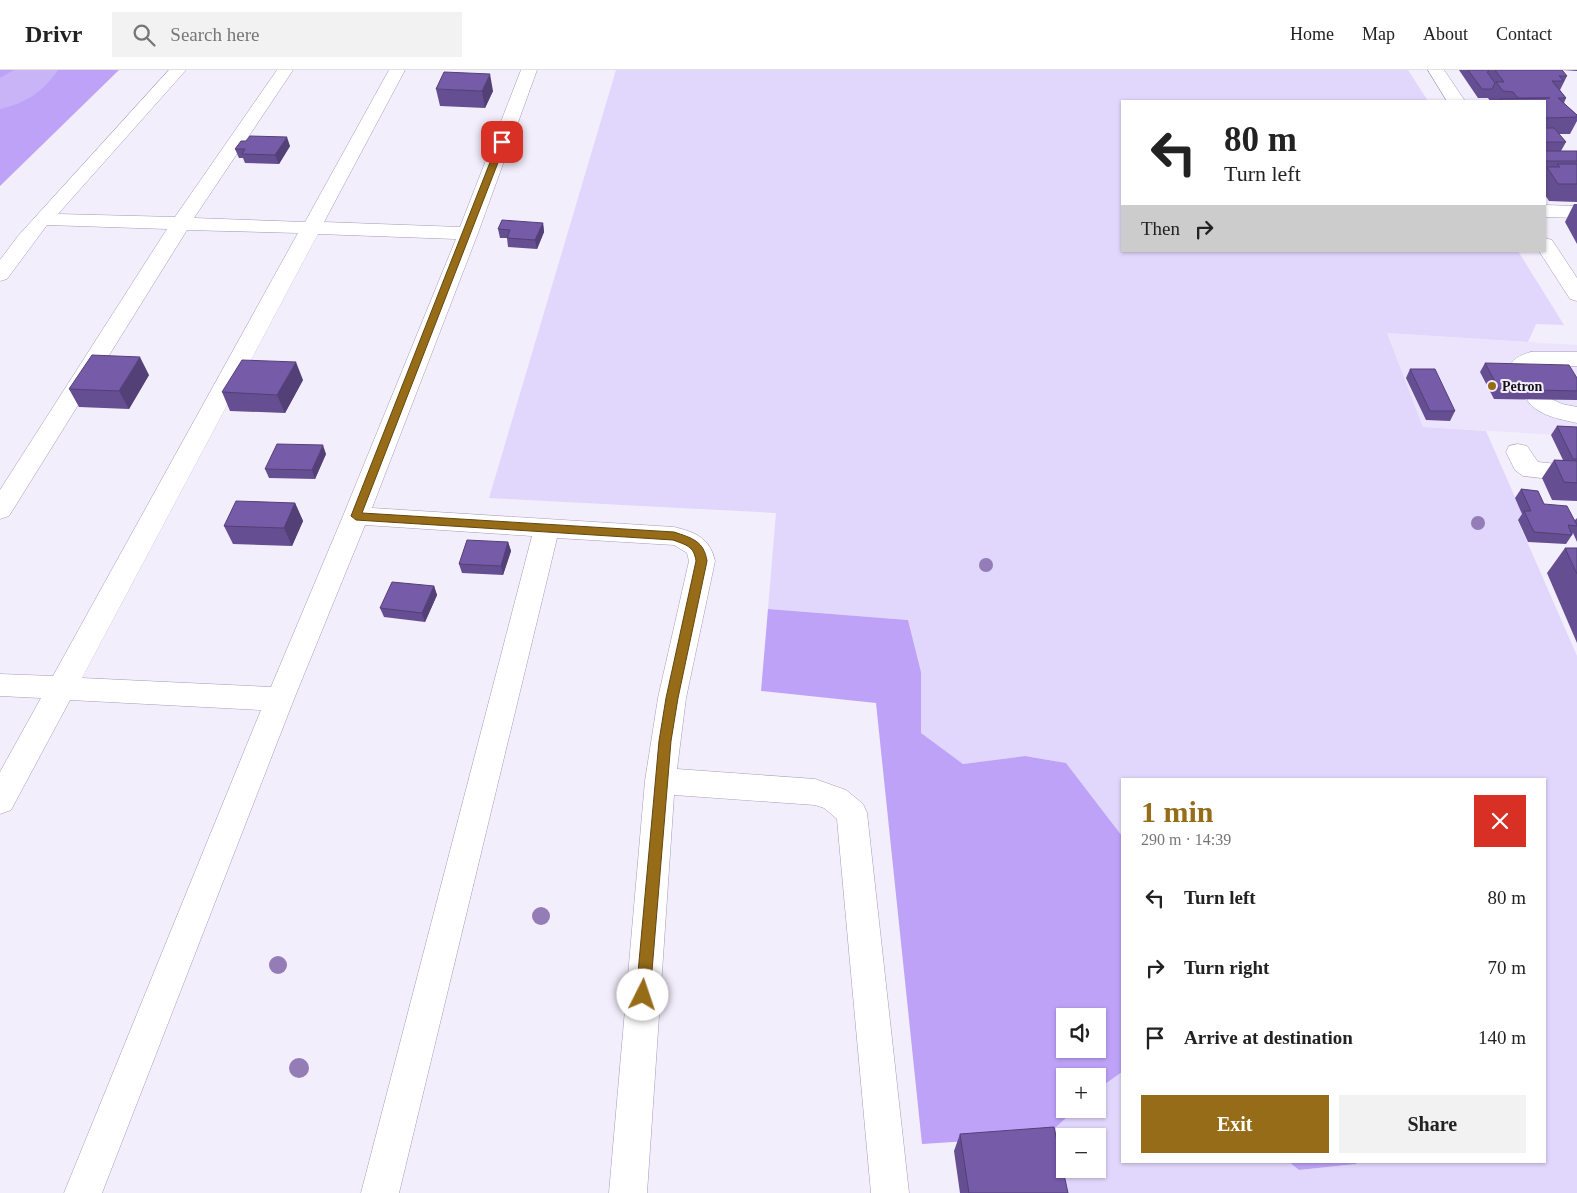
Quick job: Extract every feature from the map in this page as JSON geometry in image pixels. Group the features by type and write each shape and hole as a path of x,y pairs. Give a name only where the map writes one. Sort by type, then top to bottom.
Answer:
{"street":[{"path":"0,275 42,220 178,70"},
{"path":"0,510 181,223 285,70"},
{"path":"0,801 397,70"},
{"path":"83,1193 280,699 356,516 468,233 529,70"},
{"path":"1436,70 1455,100"},
{"path":"1546,211 1577,212"},
{"path":"42,220 468,233"},
{"path":"1546,246 1577,295"},
{"path":"1522,373 1520,367 1525,360 1577,359"},
{"path":"1540,400 1555,410 1577,415"},
{"path":"1518,452 1524,464 1532,470 1577,474"},
{"path":"356,516 546,530 674,536 694,543 700,552 702,561 672,698 660,782 628,1193"},
{"path":"380,1193 546,530"},
{"path":"0,684 280,699"},
{"path":"660,782 814,792 835,799 852,813 890,1193"}],"shaded area":[{"path":"0,70 119,70 0,186"},
{"path":"616,70 1408,70 1427,100 1121,100 1121,252 1519,252 1564,325 1536,324 1528,342 1387,333 1423,427 1486,431 1525,520 1518,521 1577,656 1577,1193 1061,1193 1057,1178 1106,1178 1106,1128 1056,1128 1056,1174 1046,1136 1066,1118 1106,1118 1106,1083 1121,1073 1121,1163 1290,1163 1299,1170 1356,1163 1546,1163 1546,778 1121,778 1121,835 1066,763 1025,756 963,764 920,733 921,672 908,620 768,609 776,513 489,498"},
{"name":"Petron","path":"1387,333 1577,345 1577,436 1423,427"},
{"path":"768,609 908,620 921,672 921,733 963,764 1025,756 1066,763 1121,835 1121,1073 1106,1083 1106,1068 1056,1068 1056,1118 1066,1118 1046,1136 922,1144 876,703 761,691"},
{"path":"1290,1163 1356,1163 1356,1164 1299,1170"}],"building":[{"path":"1468,70 1489,70 1487,72 1495,83 1492,89 1482,89"},
{"path":"1495,70 1562,70 1567,76 1559,76 1564,81 1552,81 1566,98 1558,98 1577,117 1546,118 1546,100 1501,100 1550,98 1518,98 1513,92 1503,91 1496,82 1504,82"},
{"path":"444,72 490,74 482,91 436,89"},
{"path":"1546,128 1554,128 1566,142 1546,142"},
{"path":"250,136 287,137 275,155 242,154 245,149 235,149 241,141 246,141"},
{"path":"1546,151 1577,151 1577,161 1546,161"},
{"path":"1557,164 1577,164 1577,184 1558,184 1547,167 1560,167"},
{"path":"502,220 543,223 535,240 507,238 510,230 498,229"},
{"path":"92,355 140,357 119,391 69,389"},
{"path":"242,360 296,362 277,395 222,392"},
{"path":"1485,363 1569,365 1577,378 1577,391 1499,389"},
{"path":"1410,369 1435,369 1455,411 1430,411"},
{"path":"1557,426 1577,427 1577,459 1573,459"},
{"path":"277,444 323,445 312,470 265,469"},
{"path":"1554,460 1577,461 1577,483 1564,482"},
{"path":"1521,489 1538,491 1544,504 1567,506 1577,525 1568,525 1572,535 1534,532 1524,511 1531,511"},
{"path":"236,501 295,503 284,528 224,526"},
{"path":"467,540 508,542 501,566 459,564"},
{"path":"1565,548 1577,548 1577,574"},
{"path":"392,582 434,586 422,613 380,608"},
{"path":"1054,1127 1056,1136 1056,1178 1065,1178 1068,1193 969,1193 960,1134"}],"waterway":[{"path":"0,96 29,80 37,70"}],"place":[{"name":"Petron","path":"1492,386"}],"route":[{"path":"502,142 356,516 546,530 674,536 694,543 700,552 702,561 672,698 665,741 643,995"}]}
